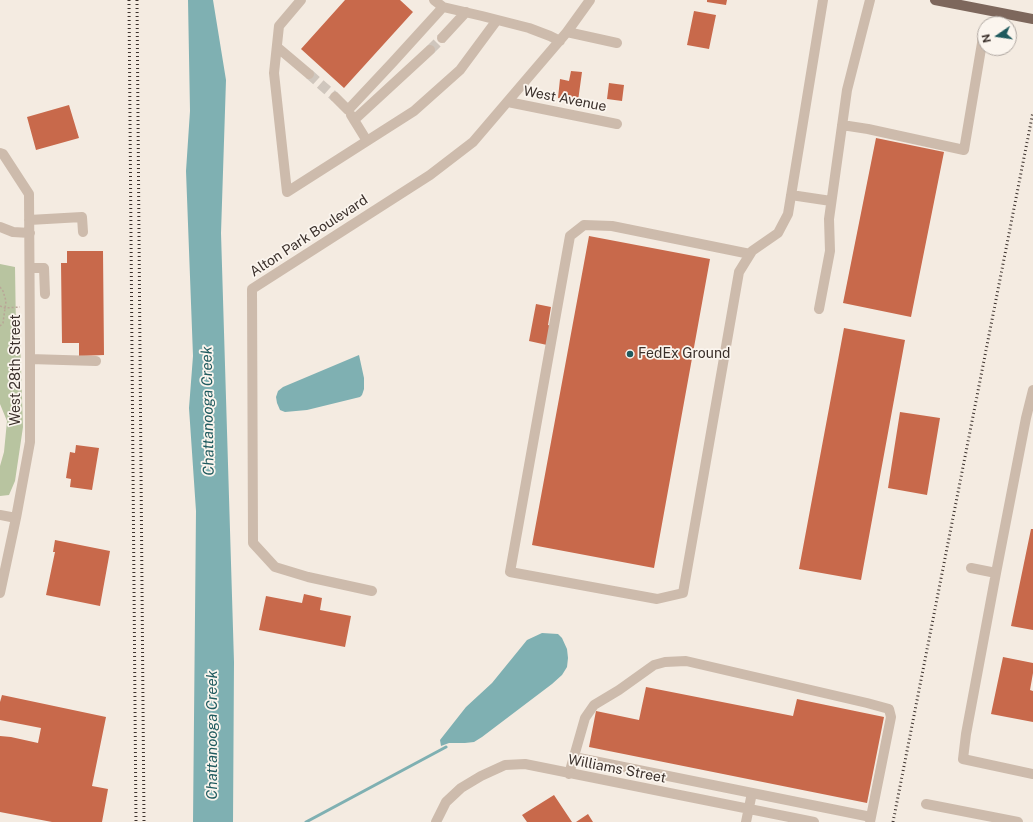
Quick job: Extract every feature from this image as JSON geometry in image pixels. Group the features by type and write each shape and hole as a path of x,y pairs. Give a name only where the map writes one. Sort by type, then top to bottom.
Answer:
{"main road":[{"path":"935,0 1033,19"}],"street":[{"path":"301,0 279,26 274,73 287,192 414,111 460,70 497,20"},
{"path":"434,0 443,7 529,28 560,41"},
{"name":"Alton Park Boulevard","path":"372,591 308,577 275,567 253,543 252,289 436,170 473,142 560,41 590,0"},
{"path":"750,254 612,226 584,225 570,236 510,572 657,599 683,593 739,272 752,251 778,232 788,214 824,0"},
{"path":"819,309 830,251 828,219 847,90 870,0"},
{"path":"348,110 443,7"},
{"path":"442,38 466,12"},
{"path":"567,32 617,43"},
{"path":"277,47 309,74"},
{"path":"354,120 430,50"},
{"path":"842,125 868,129 964,150 980,56"},
{"path":"335,97 348,110 367,141"},
{"name":"West Avenue","path":"508,102 617,124"},
{"name":"West 28th Street","path":"0,153 3,154 29,194 30,220 30,442 0,593"},
{"path":"791,195 831,201"},
{"path":"30,220 82,217 84,232"},
{"path":"0,227 13,232 30,233"},
{"path":"30,268 44,268 45,294"},
{"path":"30,359 96,361"},
{"path":"1033,390 1026,418 996,574 966,734 963,759 1033,774"},
{"path":"0,515 16,518"},
{"path":"971,568 996,574"},
{"path":"570,774 574,757 585,718 594,705 619,690 654,665 665,662 686,661 860,701 889,709 891,717 870,820 816,806 574,757"},
{"name":"Williams Street","path":"436,822 446,802 461,788 481,776 505,765 525,764 813,822"},
{"path":"692,798 695,782"},
{"path":"746,822 752,793"},
{"path":"926,804 1018,822"},
{"path":"813,822 816,806"}],"path":[{"path":"0,287 6,301 3,323 0,326"},
{"path":"0,306 6,308 30,308"}],"green space":[{"path":"0,264 15,267 16,331 20,338 23,427 15,481 9,495 0,496 0,466 4,452 7,421 0,404"}],"water":[{"name":"Chattanooga Creek","path":"188,0 213,0 226,80 221,233 234,662 233,822 193,822 196,511 189,408 193,356 186,171 190,111"},
{"path":"359,355 364,378 364,389 360,397 307,410 285,412 280,410 276,397 278,391 283,387"},
{"path":"542,633 558,634 562,638 567,649 568,658 567,667 562,675 474,742 449,743 441,746 440,740 466,707 492,683 527,640"}],"building":[{"path":"345,0 400,0 413,12 344,88 301,49"},
{"path":"707,0 727,0 726,5 707,2"},
{"path":"694,11 716,15 709,49 687,45"},
{"path":"571,71 582,72 578,101 558,98 560,79 569,81"},
{"path":"609,83 624,85 622,101 607,99"},
{"path":"69,105 79,138 36,150 27,117"},
{"path":"876,138 944,152 911,317 843,303"},
{"name":"FedEx Ground","path":"589,236 710,259 654,568 532,545"},
{"path":"67,251 103,251 104,355 79,356 79,343 62,343 61,263 67,263"},
{"path":"536,304 551,307 548,325 551,326 547,345 529,341"},
{"path":"844,328 905,340 861,580 799,569"},
{"path":"900,412 940,418 927,495 888,488"},
{"path":"76,445 99,448 92,490 70,487 71,479 66,478 70,452 75,453"},
{"path":"1031,529 1033,529 1033,630 1011,626"},
{"path":"55,540 110,551 100,606 46,595 55,552 53,552"},
{"path":"304,594 322,598 320,610 351,616 345,647 259,630 266,596 302,603"},
{"path":"1003,657 1033,663 1030,690 1033,691 1033,722 991,714"},
{"path":"646,687 793,716 797,699 884,717 867,803 589,747 596,711 639,720"},
{"path":"2,695 106,717 92,786 108,789 102,822 52,822 0,812 0,736 38,743 41,728 0,720 0,702"},
{"path":"554,795 572,822 527,822 522,815"},
{"path":"588,814 593,822 576,822"}],"waterway":[{"path":"306,822 446,747"}],"tunnel":[{"path":"430,50 442,38"},
{"path":"309,74 335,97"}],"railway":[{"path":"129,0 136,822"},
{"path":"137,0 144,822"},
{"path":"893,822 1033,112"}],"place":[{"name":"FedEx Ground","path":"630,354"}]}
